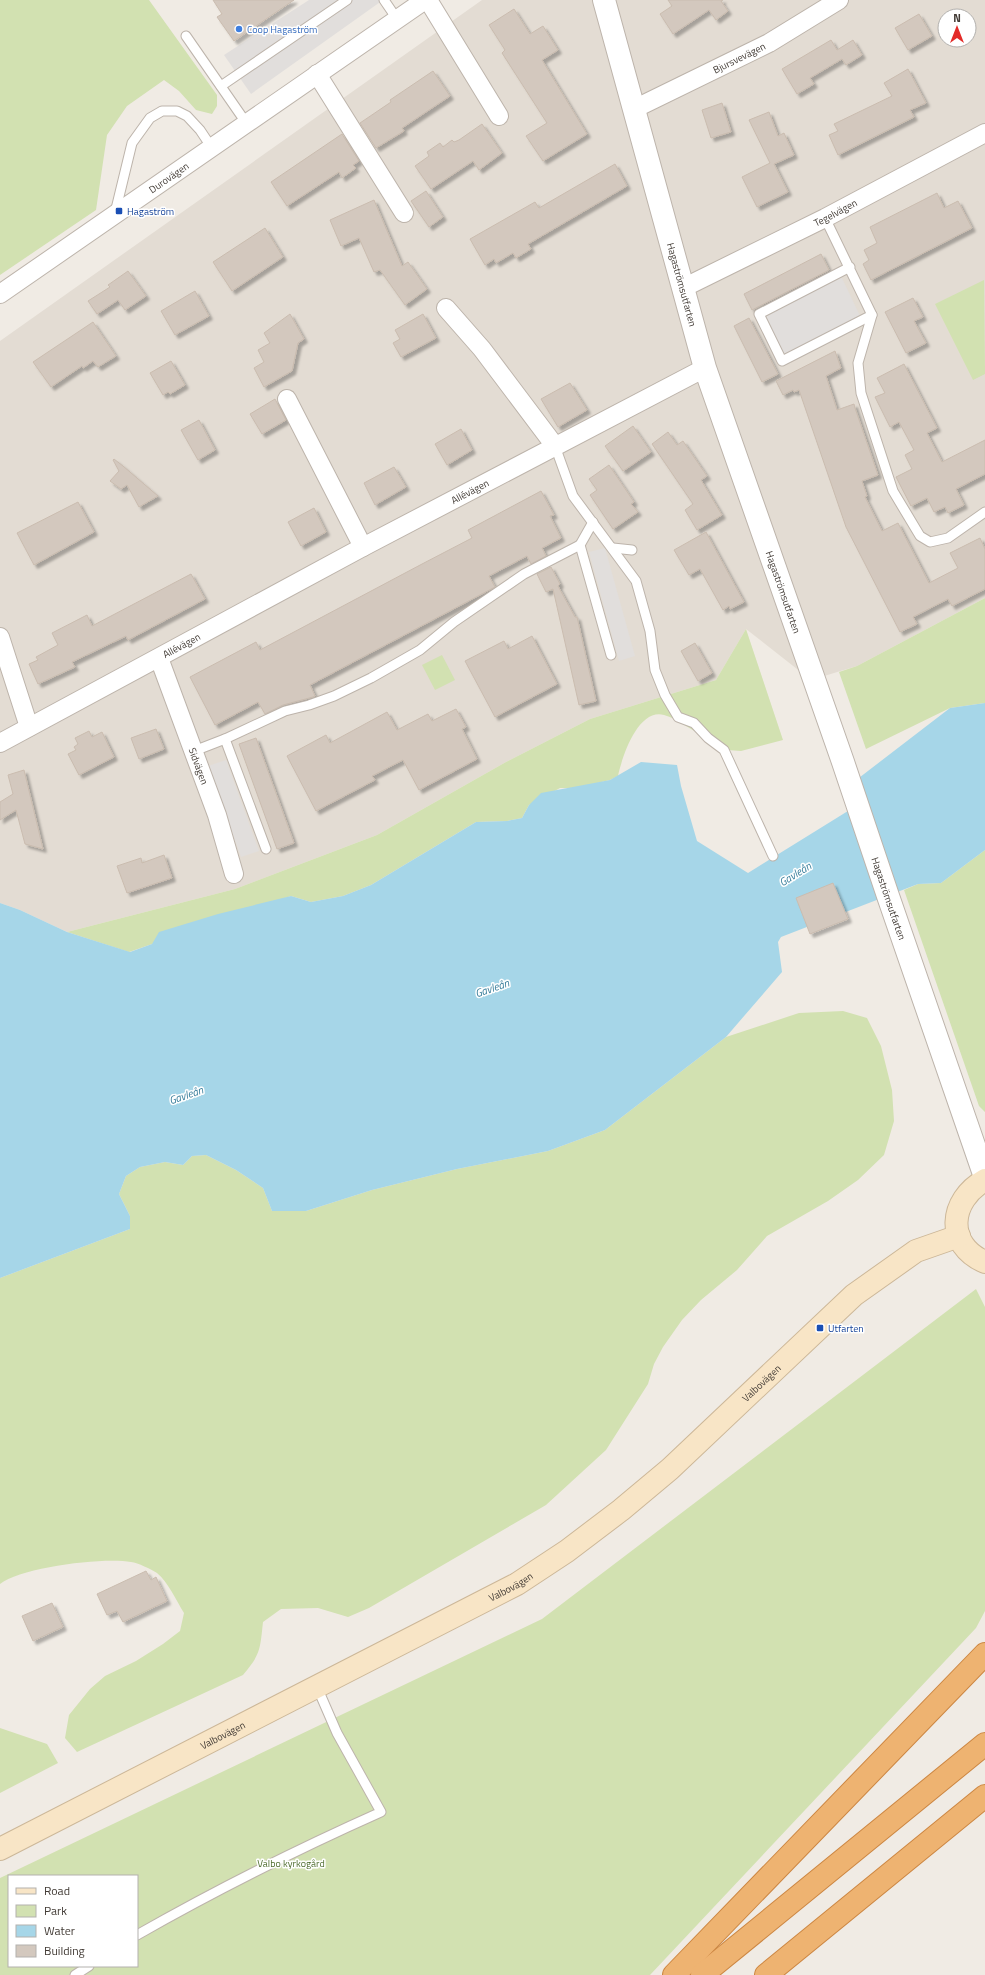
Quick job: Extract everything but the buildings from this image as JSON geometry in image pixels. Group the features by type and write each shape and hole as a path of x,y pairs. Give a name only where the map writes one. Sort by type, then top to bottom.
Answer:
{"highway":[{"path":"674,1975 985,1654"},
{"path":"702,1975 985,1744"},
{"path":"766,1975 985,1796"}],"main road":[{"path":"985,1180 974,1186 964,1196 958,1209 956,1222 959,1236 966,1249 976,1259 985,1262"},
{"name":"Valbovägen","path":"0,1849 517,1584 567,1551 621,1510 670,1469 854,1295 916,1250 959,1236"}],"street":[{"name":"Durovägen","path":"0,294 317,74 427,0"},
{"path":"427,0 499,116"},
{"name":"Hagaströmsutfarten","path":"604,0 705,368 843,762 985,1177"},
{"name":"Bjursvevägen","path":"634,109 769,43 839,0"},
{"path":"317,74 404,213"},
{"name":"Tegelvägen","path":"683,288 824,218 985,133"},
{"path":"446,308 482,349 555,446"},
{"name":"Allévägen","path":"0,743 363,547 705,368"},
{"path":"287,399 363,547"},
{"path":"0,637 30,727"},
{"name":"Sidvägen","path":"159,658 217,815 234,874"}],"lane":[{"path":"221,86 347,0"},
{"path":"384,0 397,19"},
{"path":"186,36 247,124"},
{"path":"114,214 132,143 150,118 162,111 177,111 188,116 212,148"},
{"path":"824,218 850,267 872,315 858,363 861,393 893,491 920,536 930,542 948,538 985,512"},
{"path":"850,267 758,314 782,361 872,315"},
{"path":"555,446 573,496 636,581 650,631 655,670 665,695 678,717 694,723 708,738 724,750 773,856"},
{"path":"194,751 225,739 285,711 309,705 334,696 397,664 420,650 454,622 524,574 580,545 593,522"},
{"path":"580,545 611,655"},
{"path":"613,548 632,550"},
{"path":"225,739 266,848"},
{"path":"138,1934 169,1916 316,1842 381,1812 337,1733 317,1687"},
{"path":"75,1975 87,1967"}],"shaded area":[{"path":"309,0 383,0 251,94 224,55"},
{"path":"482,0 985,0 985,598 857,666 811,680 746,629 716,680 590,719 506,762 377,835 235,889 67,932 20,910 0,903 0,341"},
{"path":"841,276 861,318 783,357 763,317"},
{"path":"605,548 635,656 619,661 589,552"},
{"path":"226,760 259,851 241,857 208,766"}],"green space":[{"path":"0,0 149,0 217,95 217,106 212,114 196,110 179,91 164,80 127,106 107,135 96,210 0,275"},
{"path":"984,280 985,374 973,380 935,304"},
{"path":"985,598 985,703 950,708 866,749 839,672 857,666"},
{"path":"746,629 783,740 741,751 714,749 699,733 670,717 655,715 646,719 639,726 627,747 618,776 610,780 576,788 560,788 529,805 522,818 507,821 476,822 371,885 343,896 311,902 291,896 129,952 67,932 235,889 377,835 506,762 590,719 716,680"},
{"path":"442,655 455,680 435,690 422,665"},
{"path":"985,850 985,1112 979,1106 904,890 918,884 941,883"},
{"path":"843,1011 867,1018 881,1046 892,1090 894,1121 884,1155 858,1180 828,1201 767,1236 737,1270 701,1300 682,1320 663,1347 654,1364 648,1384 606,1450 546,1505 369,1608 348,1617 318,1608 281,1609 263,1622 259,1651 243,1675 77,1752 65,1738 69,1715 90,1689 105,1676 136,1661 180,1631 184,1613 168,1586 157,1573 131,1562 83,1562 44,1568 11,1578 0,1584 0,1278 130,1229 130,1216 119,1194 126,1176 140,1167 165,1162 183,1165 192,1156 206,1155 236,1170 263,1188 272,1211 306,1211 372,1190 457,1169 548,1151 605,1130 726,1037 799,1013"},
{"name":"Valbo kyrkogård","path":"976,1289 985,1307 985,1611 976,1628 650,1975 0,1975 0,1878 542,1619"},
{"path":"0,1728 47,1744 58,1763 0,1793"}],"water":[{"name":"Gavleån","path":"985,703 985,850 941,883 918,884 781,937 778,942 782,972 726,1037 605,1130 548,1151 457,1169 372,1190 306,1211 272,1211 263,1188 236,1170 206,1155 192,1156 183,1165 165,1162 140,1167 126,1176 119,1194 130,1216 130,1229 0,1278 0,903 20,910 67,932 130,952 152,944 159,932 218,914 291,896 311,902 343,896 371,885 476,822 507,821 522,818 529,805 541,793 610,780 641,762 677,765 681,786 697,841 748,873 856,806 851,784 950,708"}],"place":[{"name":"Coop Hagaström","path":"239,29"},
{"name":"Hagaström","path":"119,211"},
{"name":"Utfarten","path":"820,1328"}]}
